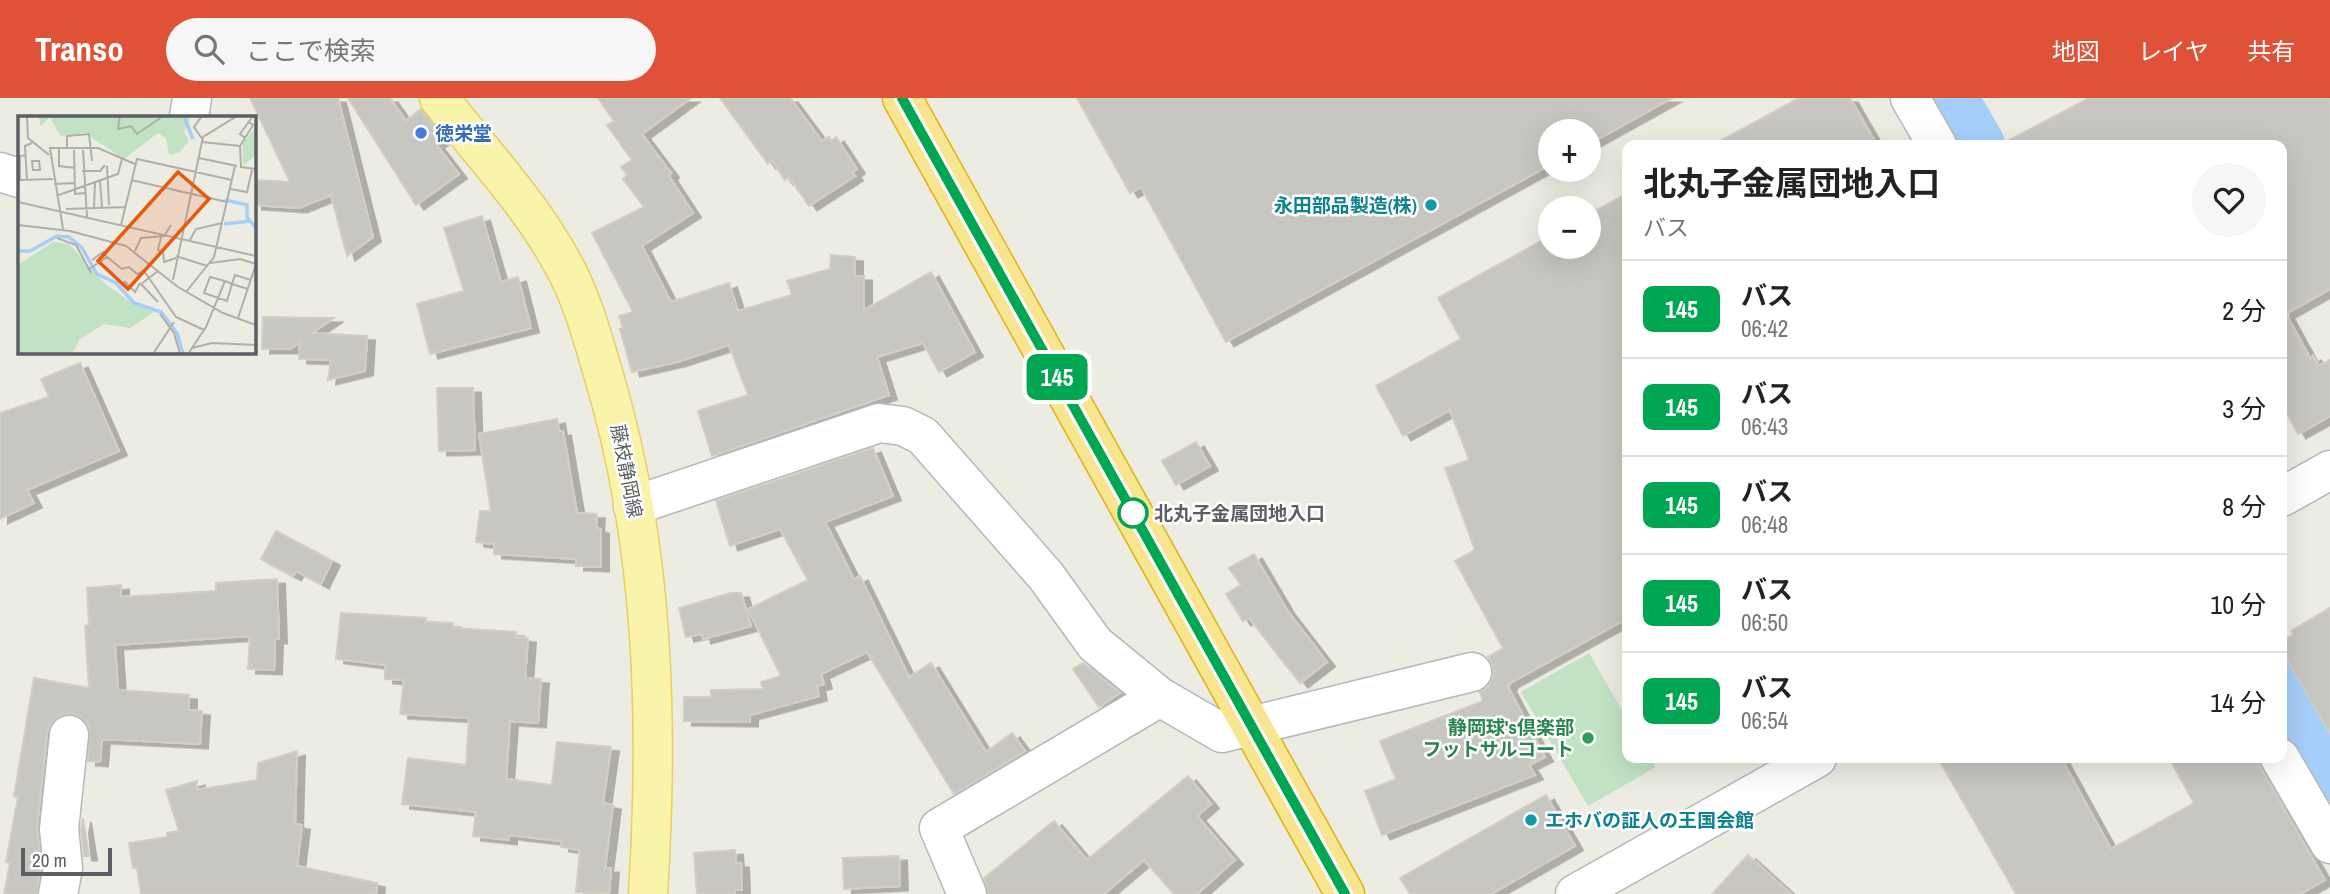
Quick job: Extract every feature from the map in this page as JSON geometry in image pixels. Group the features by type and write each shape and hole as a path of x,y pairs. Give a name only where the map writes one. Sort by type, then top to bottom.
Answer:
{"highway":[{"path":"902,98 1345,894"}],"main road":[{"name":"藤枝静岡線","path":"439,98 534,216 564,264 587,318 619,425 644,566 654,718 648,894"}],"street":[{"path":"189,116 192,98"},
{"path":"1910,98 1934,140"},
{"path":"0,172 18,178"},
{"path":"633,506 879,423 903,426 923,436 1046,576 1095,644 1160,697 1222,733 1472,673"},
{"path":"2287,494 2330,470"},
{"path":"967,894 939,828 1160,697"},
{"path":"58,894 63,868 59,829 69,735"},
{"path":"1575,894 1807,763"},
{"path":"2283,763 2330,844"}],"green space":[{"name":"静岡球's倶楽部 フットサルコート","path":"1589,653 1622,710 1622,763 1653,763 1656,767 1588,806 1521,692"}],"building":[{"path":"250,98 338,98 373,237 347,256 331,195 299,208 256,205 256,180 290,182"},
{"path":"348,98 390,98 406,121 421,109 443,138 436,144 459,174 416,205"},
{"path":"598,98 691,98 642,134 671,173 669,176 693,213 642,246 671,302 729,283 738,311 792,295 787,281 830,269 831,255 855,257 855,276 864,276 864,310 931,272 975,352 939,372 923,343 877,357 889,395 712,456 698,411 748,395 729,345 677,362 632,372 619,316 633,312 592,233 644,207 623,179 627,175 621,167 632,160 607,125 614,121"},
{"path":"720,98 790,98 822,141 829,137 831,141 836,137 857,169 852,173 855,176 809,206 789,177 785,180 772,160 768,164"},
{"path":"1077,98 1672,98 1601,137 1601,119 1538,119 1538,172 1226,342 1141,187 1130,193"},
{"path":"1799,98 1850,98 1874,140 1722,140"},
{"path":"2089,98 2330,98 2330,289 2287,313 2287,140 2009,140"},
{"path":"1622,196 1622,621 1510,683 1508,687 1545,757 1529,765 1535,775 1382,835 1365,791 1396,779 1380,741 1483,701 1480,692 1488,687 1493,677 1493,666 1488,657 1503,648 1455,561 1475,550 1445,468 1469,460 1450,410 1403,436 1376,386 1461,339 1438,298 1538,243 1538,259 1601,259 1601,208"},
{"path":"482,216 501,282 518,277 531,328 430,354 417,304 464,291 444,228"},
{"path":"2287,316 2310,358 2313,356 2319,366 2330,360 2330,416 2298,434 2287,414"},
{"path":"263,317 334,318 312,333 367,336 365,371 328,380 331,360 299,359 300,342 290,349 262,349"},
{"path":"80,363 119,451 27,490 34,503 0,519 0,413 49,397 41,379"},
{"path":"437,388 473,388 475,450 439,451"},
{"path":"557,419 559,431 563,431 577,513 597,514 596,528 601,529 601,567 576,566 576,559 494,554 494,544 476,542 480,511 491,511 479,434"},
{"path":"1196,442 1210,466 1176,485 1162,461"},
{"path":"873,448 893,496 825,522 854,579 860,576 909,677 931,663 986,752 1012,733 1025,751 954,794 867,652 821,674 824,684 817,686 819,696 750,715 750,722 684,721 684,697 711,697 711,690 763,689 761,682 781,676 748,609 808,580 780,529 730,546 716,501"},
{"path":"276,531 332,561 321,584 296,571 293,576 261,559"},
{"path":"1254,554 1287,610 1327,662 1300,683 1249,618 1243,621 1226,594 1241,585 1229,568"},
{"path":"277,579 279,639 275,639 274,670 248,669 250,636 115,645 118,690 189,695 189,710 202,711 200,744 102,739 100,762 88,761 89,726 81,717 72,713 60,715 51,723 47,733 37,827 41,867 37,894 4,894 10,863 6,862 18,797 14,796 34,678 89,688 85,626 89,625 87,588 121,585 121,597 216,591 216,583"},
{"path":"731,593 741,593 751,626 703,639 702,634 686,637 679,608"},
{"path":"2330,608 2330,734 2287,660 2287,638 2293,635 2291,631"},
{"path":"341,613 426,618 425,622 453,623 453,628 516,632 515,637 528,638 525,678 541,679 538,723 510,721 506,779 552,785 557,742 611,747 603,803 613,805 605,868 611,868 609,893 576,892 580,850 561,847 561,841 509,835 509,840 473,836 476,812 402,804 408,758 466,765 469,718 400,714 404,680 385,679 385,665 336,659"},
{"path":"1083,663 1120,693 1099,707 1073,669"},
{"path":"297,751 295,824 302,825 297,866 377,883 376,894 141,894 129,843 167,837 167,833 179,831 166,790 197,781 196,790 257,780 258,763"},
{"path":"1941,763 2064,763 2111,849 2194,803 2172,763 2259,763 2325,880 2300,894 2016,894"},
{"path":"1188,776 1211,804 1197,816 1235,860 1197,894 1174,894 1144,860 1104,894 988,894 984,878 1054,821 1087,860"},
{"name":"エホバの証人の王国会館","path":"1546,795 1575,846 1491,894 1410,894 1400,878"},
{"path":"83,818 89,856 84,856 81,829"},
{"path":"735,850 736,863 741,863 742,890 735,890 735,894 697,894 694,853"},
{"path":"1748,855 1791,894 1712,894"},
{"path":"899,856 900,886 844,889 843,858"}],"waterway":[{"path":"1951,98 1975,140"},
{"path":"2287,698 2330,774"}],"bus line":[{"name":"145","path":"902,98 1345,894"}],"place":[{"name":"徳栄堂","path":"421,133"},
{"name":"永田部品製造(株)","path":"1431,205"},
{"name":"北丸子金属団地入口","path":"1133,513"},
{"name":"静岡球's倶楽部 フットサルコート","path":"1588,738"},
{"name":"エホバの証人の王国会館","path":"1531,820"}]}
